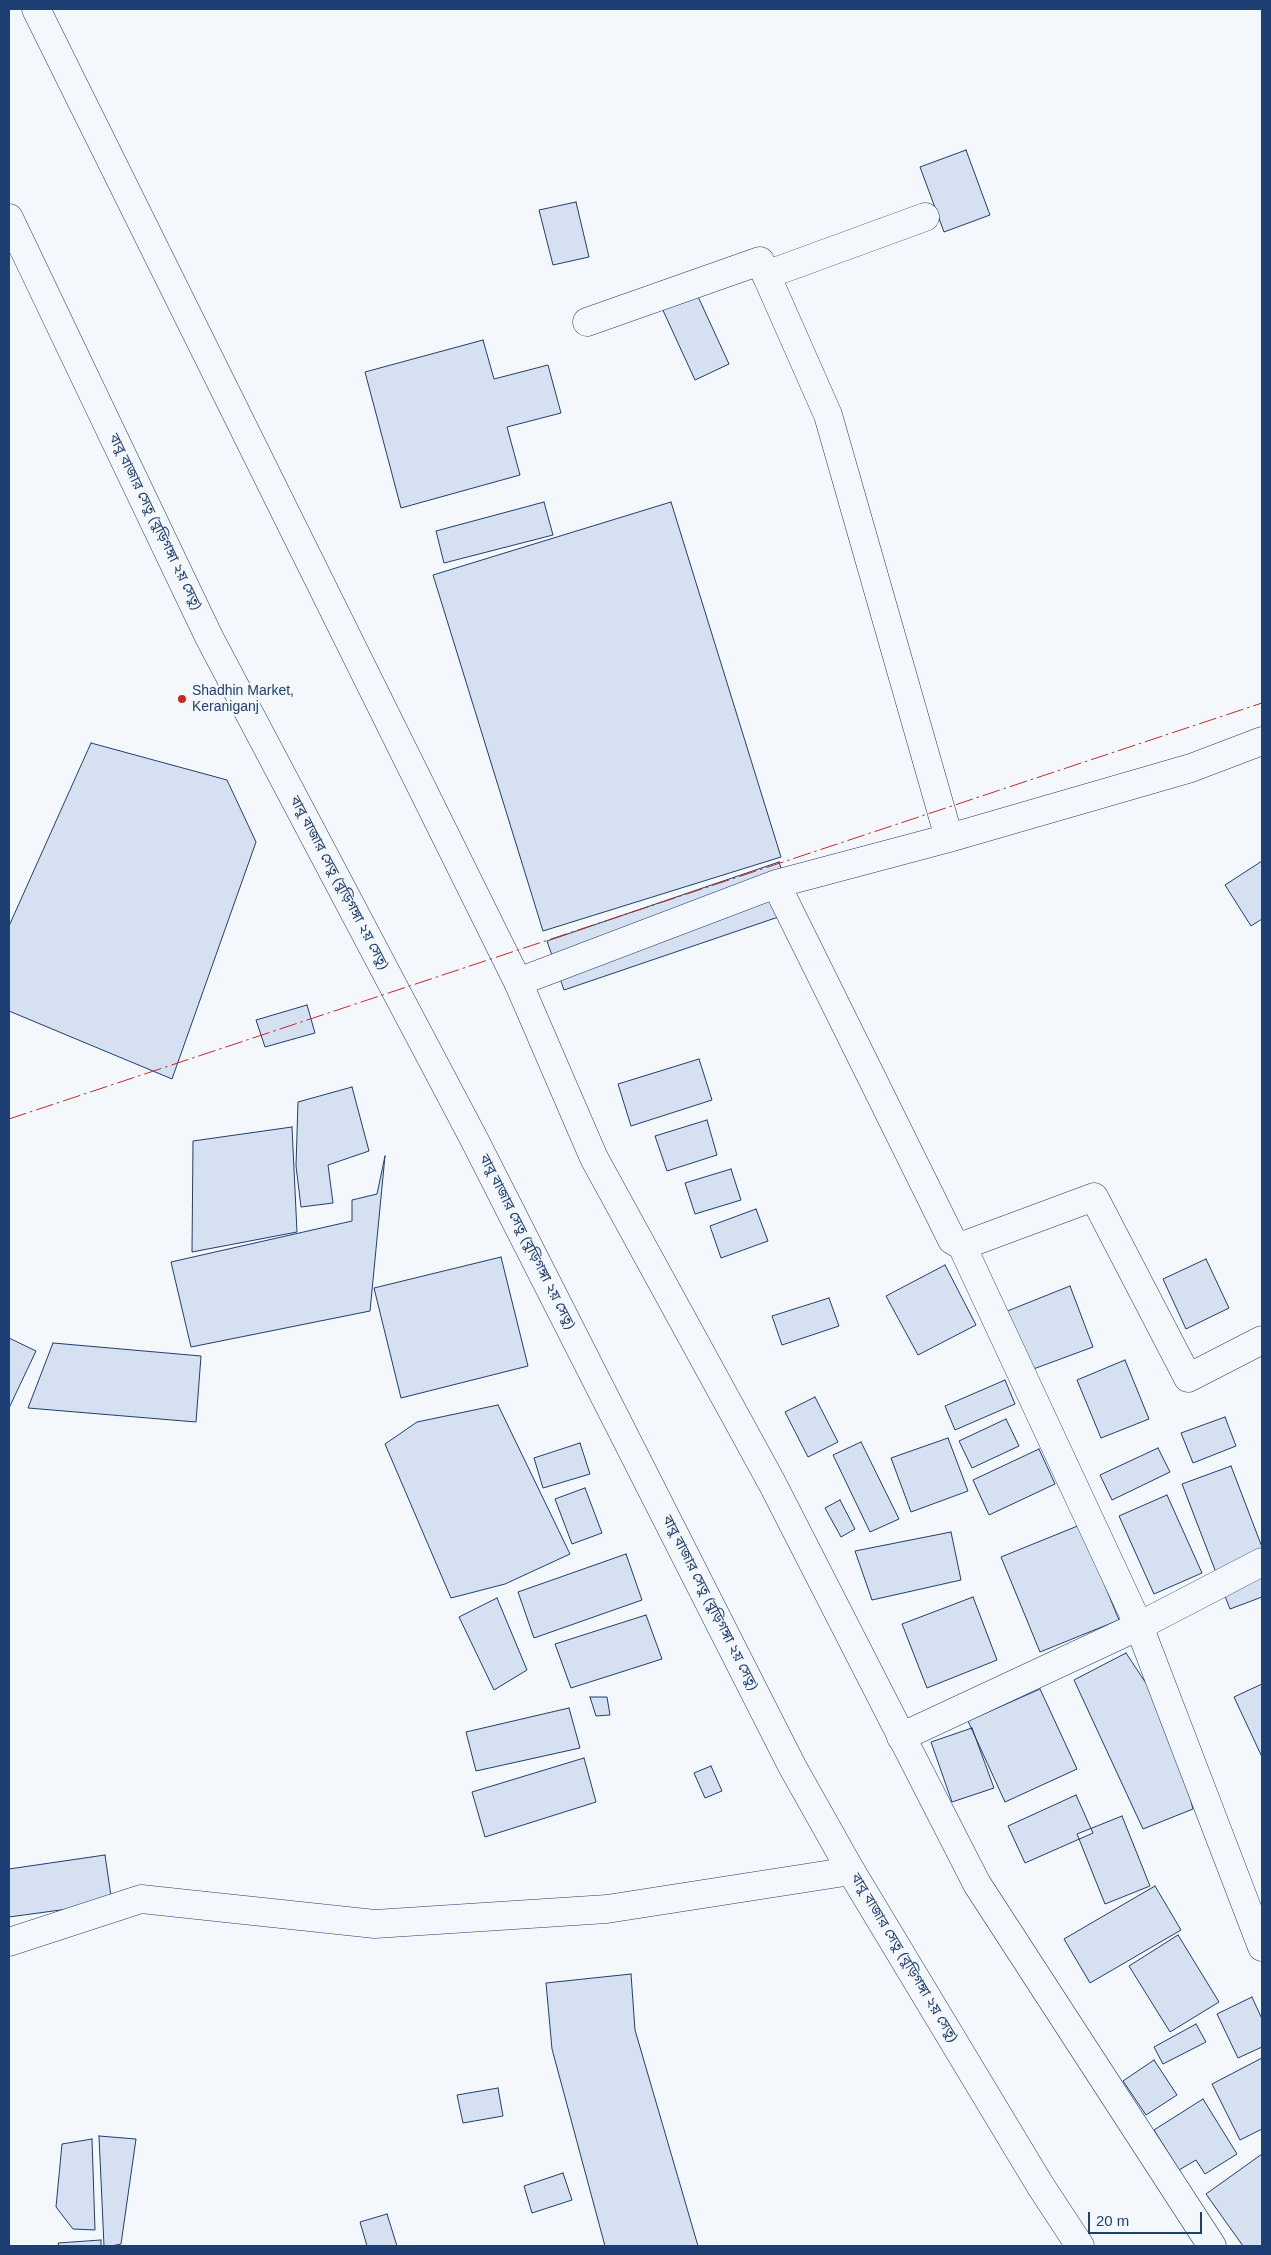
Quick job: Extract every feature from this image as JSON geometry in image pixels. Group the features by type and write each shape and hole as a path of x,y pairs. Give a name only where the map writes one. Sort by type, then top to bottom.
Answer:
{"main road":[{"path":"36,9 518,982 594,1158 772,1483 977,1884 1212,2246"},
{"path":"766,275 925,217"},
{"name":"বাবু বাজার সেতু (বুড়িগঙ্গা ২য় সেতু)","path":"9,218 209,637 474,1139 792,1766 851,1871 1040,2185 1080,2246"},
{"path":"587,322 760,262 828,415 949,838"},
{"path":"518,982 776,884 949,838 1191,768 1262,741"},
{"path":"776,884 952,1240 962,1246 1139,1626 1262,1947"},
{"path":"962,1246 1094,1196 1188,1378 1262,1340"},
{"path":"901,1737 1139,1626 1262,1562"},
{"path":"9,1942 141,1899 376,1924 607,1909 851,1871"}],"building":[{"path":"966,150 990,215 944,232 920,167"},
{"path":"576,202 589,257 553,265 539,210"},
{"path":"689,277 729,364 695,380 655,293"},
{"path":"483,340 494,379 548,365 561,413 507,427 520,475 401,508 365,372"},
{"path":"544,502 553,535 444,563 436,531"},
{"path":"671,502 781,857 543,931 433,575"},
{"path":"91,743 227,780 256,842 172,1079 9,1011 9,926"},
{"path":"1262,861 1262,919 1251,926 1225,885"},
{"path":"779,862 796,911 564,990 547,941"},
{"path":"307,1005 315,1033 265,1047 256,1020"},
{"path":"699,1059 712,1100 631,1126 618,1084"},
{"path":"352,1087 369,1151 328,1165 333,1203 301,1207 296,1166 298,1102"},
{"path":"707,1120 717,1155 667,1171 655,1136"},
{"path":"292,1127 297,1232 192,1252 193,1141"},
{"path":"385,1156 370,1311 191,1347 171,1262 352,1221 352,1200 377,1194"},
{"path":"731,1169 741,1200 695,1214 685,1183"},
{"path":"756,1209 768,1241 721,1258 710,1226"},
{"path":"501,1257 528,1366 401,1398 374,1288"},
{"path":"1206,1259 1229,1308 1186,1329 1163,1279"},
{"path":"945,1265 976,1325 918,1355 886,1296"},
{"path":"1070,1286 1093,1347 1028,1371 1005,1312"},
{"path":"829,1298 839,1326 782,1345 772,1316"},
{"path":"9,1338 36,1351 9,1408"},
{"path":"53,1343 201,1356 196,1422 28,1408"},
{"path":"1125,1360 1149,1419 1101,1438 1077,1380"},
{"path":"1005,1380 1015,1404 955,1430 945,1406"},
{"path":"815,1397 838,1442 808,1457 785,1412"},
{"path":"498,1405 570,1554 505,1584 451,1598 385,1444 417,1422"},
{"path":"1225,1417 1236,1446 1193,1463 1181,1433"},
{"path":"1006,1419 1019,1446 972,1468 959,1441"},
{"path":"948,1438 968,1491 911,1512 891,1458"},
{"path":"861,1442 899,1519 870,1532 833,1455"},
{"path":"580,1443 590,1474 543,1488 534,1458"},
{"path":"1158,1448 1170,1472 1112,1500 1100,1475"},
{"path":"1039,1449 1055,1484 989,1515 973,1480"},
{"path":"1231,1466 1262,1547 1262,1597 1230,1609 1182,1484"},
{"path":"585,1488 602,1533 572,1544 555,1499"},
{"path":"1167,1495 1202,1573 1154,1594 1119,1516"},
{"path":"840,1500 855,1529 841,1537 825,1508"},
{"path":"1080,1525 1119,1620 1040,1652 1001,1557"},
{"path":"951,1532 961,1580 872,1600 855,1551"},
{"path":"626,1554 642,1600 534,1638 518,1592"},
{"path":"973,1597 997,1660 927,1688 902,1624"},
{"path":"497,1598 527,1670 494,1690 459,1617"},
{"path":"646,1615 662,1659 571,1688 555,1644"},
{"path":"1126,1653 1169,1718 1193,1809 1143,1829 1074,1680"},
{"path":"1262,1684 1262,1757 1234,1697"},
{"path":"1040,1689 1077,1769 1005,1802 968,1721"},
{"path":"590,1697 607,1697 610,1715 596,1716"},
{"path":"569,1708 580,1748 476,1771 466,1732"},
{"path":"972,1728 994,1788 952,1802 931,1742"},
{"path":"584,1758 596,1802 485,1837 472,1792"},
{"path":"711,1766 722,1791 705,1798 694,1773"},
{"path":"1076,1795 1093,1833 1025,1863 1008,1826"},
{"path":"1122,1816 1150,1886 1105,1904 1077,1834"},
{"path":"105,1855 112,1903 9,1917 9,1869"},
{"path":"1155,1886 1181,1930 1090,1983 1064,1939"},
{"path":"1178,1935 1219,2002 1170,2032 1129,1966"},
{"path":"631,1974 635,2030 698,2246 605,2246 552,2049 546,1983"},
{"path":"1252,1997 1262,2019 1262,2047 1238,2058 1217,2014"},
{"path":"1196,2024 1206,2042 1163,2064 1154,2047"},
{"path":"1262,2058 1262,2129 1240,2140 1212,2084"},
{"path":"1154,2060 1177,2095 1146,2115 1123,2081"},
{"path":"498,2088 503,2116 463,2123 457,2095"},
{"path":"1203,2099 1237,2154 1205,2174 1196,2160 1179,2170 1154,2130"},
{"path":"99,2136 136,2139 121,2244 111,2246 104,2246"},
{"path":"92,2139 95,2230 73,2229 56,2207 62,2144"},
{"path":"1262,2154 1262,2246 1243,2246 1206,2194"},
{"path":"563,2173 572,2200 532,2213 524,2186"},
{"path":"387,2214 397,2246 367,2246 360,2222"},
{"path":"101,2240 101,2246 59,2246 58,2243"}],"power":[{"path":"9,1119 1262,703"}],"place":[{"name":"Shadhin Market, Keraniganj","path":"182,699"}]}
